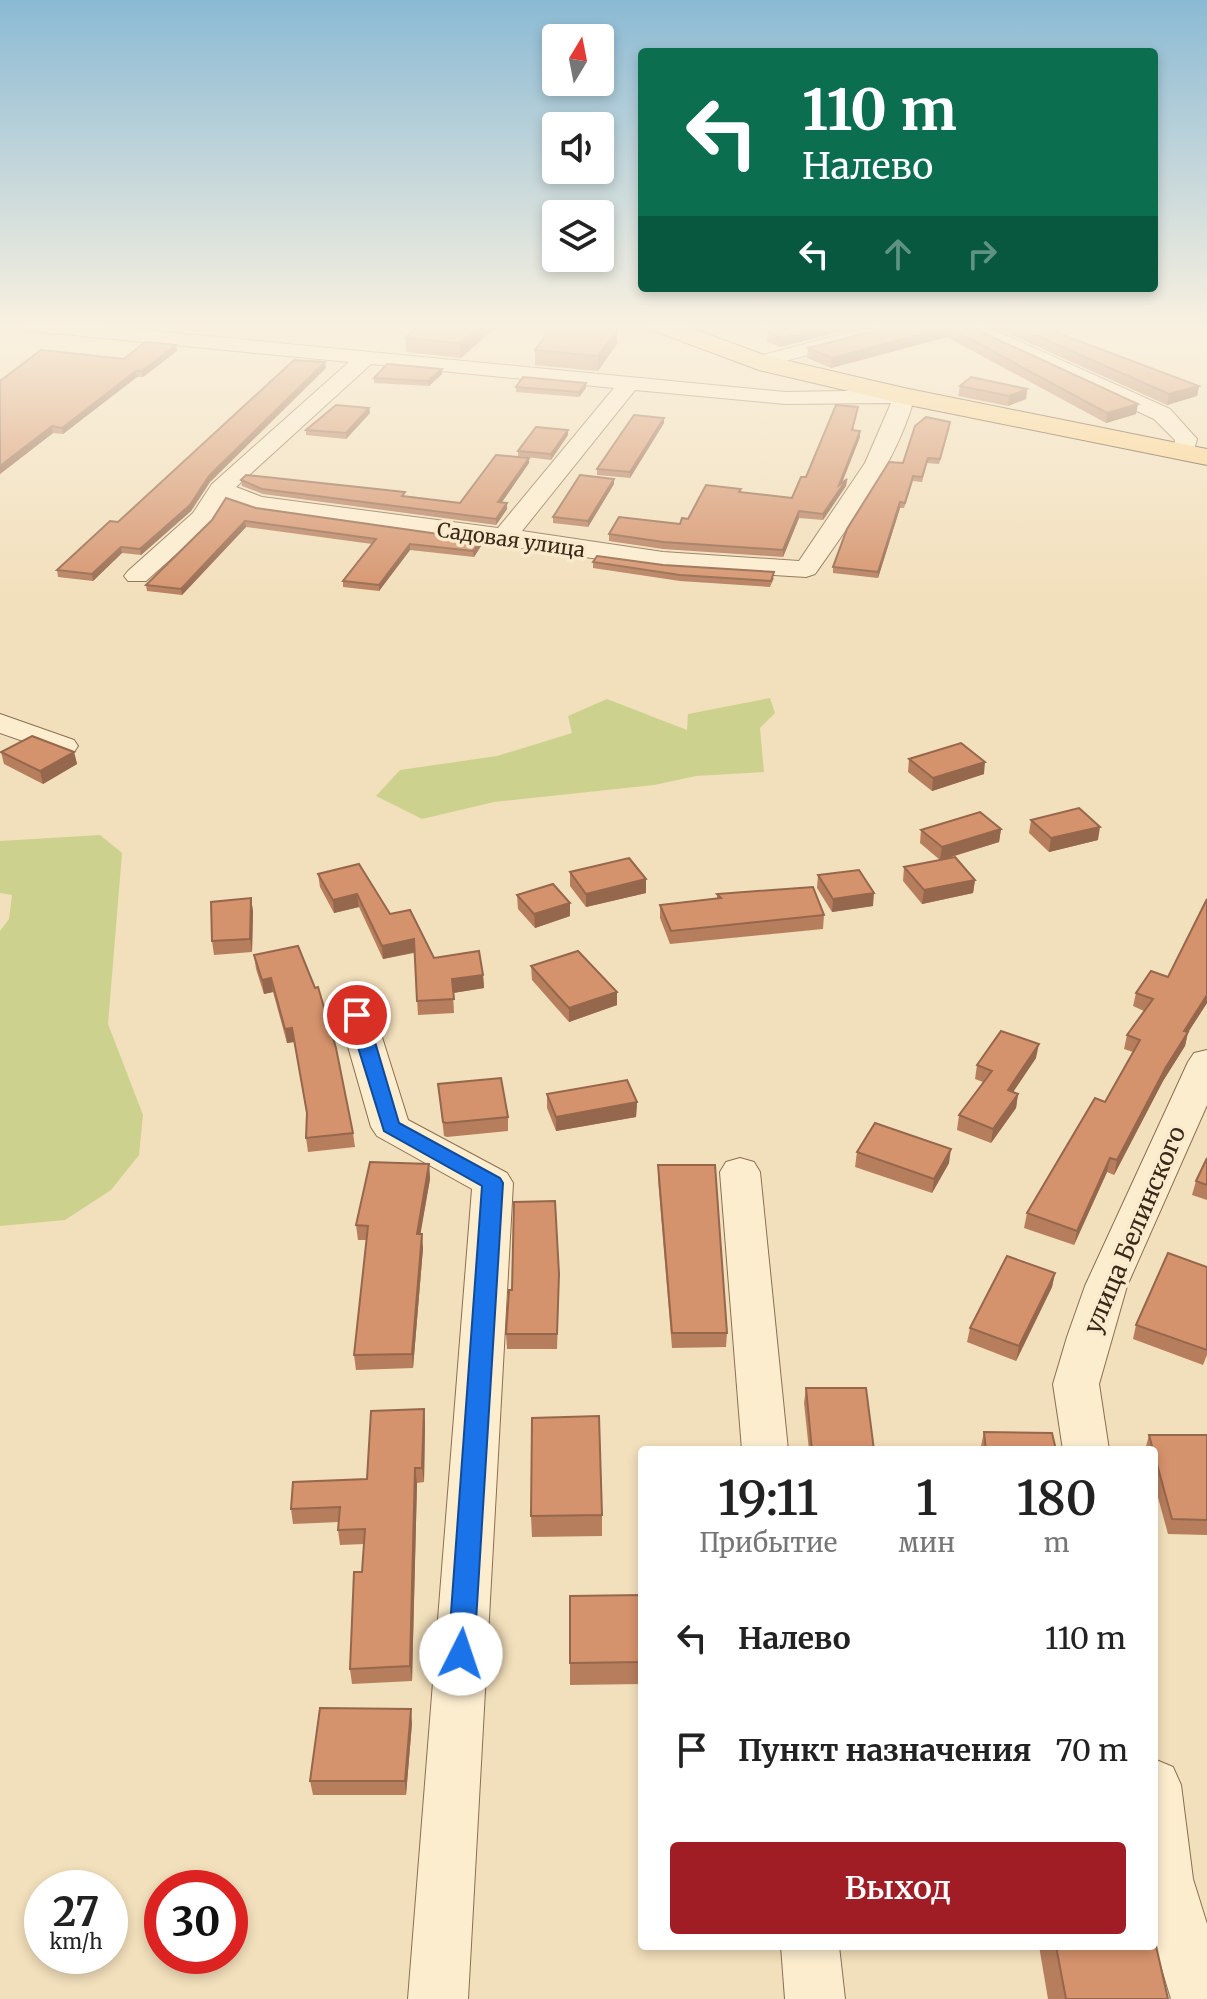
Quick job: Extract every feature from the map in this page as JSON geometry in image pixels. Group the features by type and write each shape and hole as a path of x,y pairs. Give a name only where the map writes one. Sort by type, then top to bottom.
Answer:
{"main road":[{"path":"1011,417 1196,454"}],"street":[{"path":"137,576 202,518 220,489 300,417"},
{"path":"505,536 602,417"},
{"name":"Садовая улица","path":"220,489 257,504 468,534 505,536 663,560 806,569 880,454 899,417"},
{"path":"1165,417 1196,454"},
{"path":"0,723 63,746"},
{"path":"357,1015 391,1127 493,1183 438,1999"},
{"name":"улица Белинского","path":"1085,1446 1076,1384 1089,1337 1106,1286 1207,1062"},
{"path":"740,1172 765,1446"},
{"path":"1158,1823 1164,1879 1201,1999"},
{"path":"810,1950 815,1999"}],"green space":[{"path":"770,698 775,713 760,728 764,772 696,776 654,785 494,802 422,819 376,796 400,770 497,756 572,733 568,716 607,699 687,730 688,714"},
{"path":"100,835 122,853 108,1024 143,1115 139,1155 111,1190 65,1220 0,1226 0,931 9,919 12,895 0,893 0,841"}],"building":[{"path":"0,417 76,417 62,428 52,426 0,466"},
{"path":"232,417 269,417 209,476 190,505 140,549 121,547 92,574 57,570 110,521 118,522"},
{"path":"321,417 360,417 346,433 306,430"},
{"path":"632,417 664,418 630,472 597,469"},
{"path":"831,417 855,417 852,430 860,431 839,485 847,479 823,514 799,511 783,550 663,542 609,534 619,517 680,524 682,518 688,519 706,485 792,498 801,477 806,477"},
{"path":"926,417 950,422 940,459 928,458 922,477 913,476 905,503 900,502 878,572 833,567 847,529 889,462 903,463 915,426"},
{"path":"536,427 568,430 551,454 518,451"},
{"path":"496,455 529,458 498,502 507,503 496,519 262,489 241,480 246,475 405,492 402,496 460,503"},
{"path":"580,475 614,479 588,521 553,517"},
{"path":"226,498 256,508 481,540 473,551 410,544 379,585 343,581 376,539 245,521 181,589 146,585 212,520"},
{"path":"597,556 663,565 774,572 771,581 680,575 593,562"},
{"path":"32,736 74,752 40,771 1,752"},
{"path":"961,743 985,762 933,778 909,759"},
{"path":"1079,808 1100,827 1051,838 1031,820"},
{"path":"980,812 1001,829 942,847 921,830"},
{"path":"955,857 975,880 924,890 904,867"},
{"path":"629,858 646,879 586,894 570,872"},
{"path":"359,864 390,914 410,910 434,958 479,951 483,975 452,979 454,999 417,1001 414,939 382,946 357,894 333,900 318,874"},
{"path":"859,870 874,893 833,899 818,875"},
{"path":"553,884 570,903 534,914 517,895"},
{"path":"813,887 824,915 671,931 660,905 721,898 717,894"},
{"path":"251,898 250,939 212,941 211,902"},
{"path":"1207,899 1207,995 1184,1031 1188,1032 1117,1160 1110,1158 1077,1231 1027,1213 1095,1098 1105,1102 1140,1040 1127,1035 1153,999 1136,993 1151,971 1168,977"},
{"path":"298,946 315,988 318,987 336,1048 353,1133 306,1138 307,1113 292,1028 285,1029 271,978 262,980 254,955"},
{"path":"578,951 617,992 569,1008 531,966"},
{"path":"1001,1031 1039,1044 1008,1090 1018,1094 993,1129 959,1115 992,1071 977,1065"},
{"path":"501,1078 508,1117 443,1122 438,1084"},
{"path":"627,1080 637,1102 556,1117 547,1094"},
{"path":"875,1123 951,1149 934,1179 857,1152"},
{"path":"1207,1158 1207,1185 1196,1181"},
{"path":"370,1162 429,1164 417,1234 422,1234 412,1354 354,1355 368,1226 356,1225"},
{"path":"658,1165 715,1165 727,1333 672,1333"},
{"path":"555,1201 559,1274 557,1334 506,1334 509,1290 512,1290 514,1202"},
{"path":"1168,1253 1207,1267 1207,1350 1136,1325"},
{"path":"1007,1256 1055,1273 1019,1346 970,1328"},
{"path":"806,1388 866,1388 873,1446 812,1446"},
{"path":"424,1409 422,1468 415,1468 410,1666 350,1669 354,1572 362,1572 365,1529 338,1530 340,1507 291,1509 293,1482 367,1479 371,1411"},
{"path":"599,1416 602,1515 531,1516 532,1418"},
{"path":"984,1432 1052,1433 1055,1446 986,1446"},
{"path":"1149,1435 1207,1435 1207,1520 1172,1519 1158,1468 1158,1446 1152,1446"},
{"path":"638,1595 638,1662 570,1663 570,1596"},
{"path":"320,1708 411,1709 405,1781 310,1781"},
{"path":"1057,1950 1157,1950 1168,1999 1066,1999"}],"route":[{"path":"357,1015 391,1127 493,1183 461,1654"}]}
